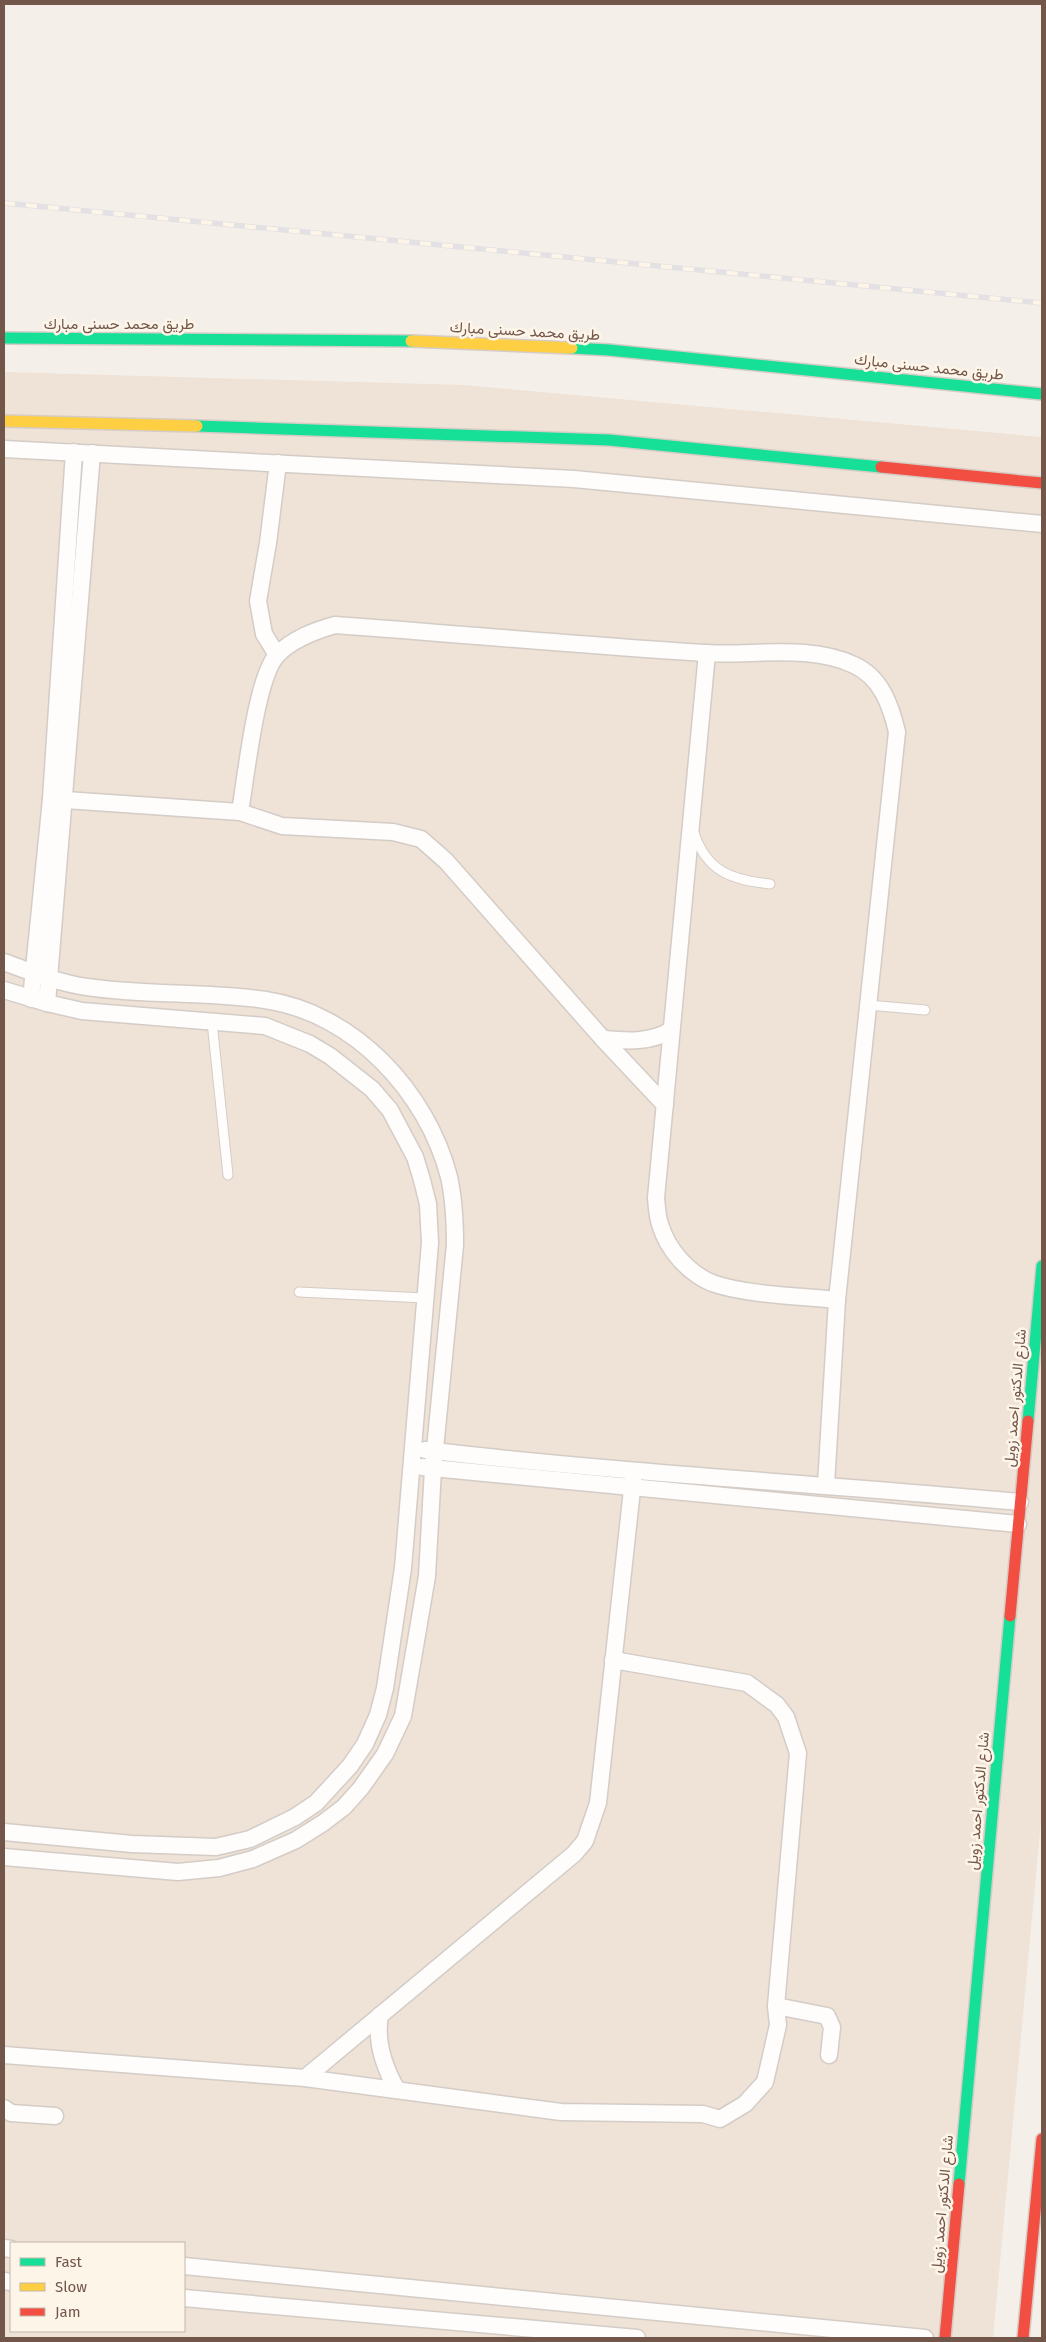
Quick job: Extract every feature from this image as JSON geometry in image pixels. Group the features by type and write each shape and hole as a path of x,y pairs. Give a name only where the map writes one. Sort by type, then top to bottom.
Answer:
{"main road":[{"name":"طريق محمد حسنى مبارك","path":"4,338 417,341 609,350 1042,394"},
{"path":"4,421 415,432 609,440 1042,483"},
{"name":"شارع الدكتور احمد زويل","path":"945,2338 1042,1266"},
{"path":"1024,2338 1042,2139"}],"street":[{"path":"4,449 574,479 1042,524"},
{"path":"58,800 74,452"},
{"path":"39,1001 92,453"},
{"path":"277,655 264,634 258,601 268,543 278,463"},
{"path":"240,812 260,692 268,670 277,655 300,637 335,626 707,653 832,656 857,666 877,683 891,706 897,732 837,1300 826,1485"},
{"path":"707,653 656,1198 660,1224 676,1255 688,1268 711,1282 737,1289 837,1300"},
{"path":"58,800 240,812 282,826 393,832 421,839 446,860 603,1040 665,1105"},
{"path":"4,962 87,987 266,1000 307,1010 343,1029 376,1056 404,1086 424,1114 438,1145 449,1177 454,1211 455,1245 434,1451 427,1576 402,1716 385,1754 362,1788 344,1807 323,1824 296,1840 253,1859 219,1868 178,1872 4,1857"},
{"path":"4,990 39,1001 82,1011 265,1026 310,1044 330,1056 372,1090 390,1110 415,1157 428,1204 430,1243 403,1568 378,1715 365,1744 350,1766 316,1803 273,1830 250,1839 216,1847 132,1844 4,1832"},
{"path":"603,1040 627,1041 647,1039 671,1030"},
{"path":"412,1448 634,1471 1020,1502"},
{"path":"412,1466 632,1489 1018,1524"},
{"path":"305,2078 574,1854 585,1841 598,1803 634,1471"},
{"path":"4,2055 305,2078 560,2112 703,2114 720,2119 745,2104 765,2082 778,2026 776,2006 798,1753 786,1717 777,1705 747,1683 614,1660"},
{"path":"776,2006 827,2016 832,2027 829,2055"},
{"path":"380,2015 378,2028 379,2044 388,2075 397,2090"},
{"path":"4,2108 11,2113 55,2116"},
{"path":"185,2266 925,2338"},
{"path":"185,2298 637,2338"}],"lane":[{"path":"691,825 703,852 723,872 740,881 770,884"},
{"path":"868,1005 925,1010"},
{"path":"212,1022 228,1175"},
{"path":"299,1292 425,1298"}],"shaded area":[{"path":"4,372 463,385 1042,437 1042,1810 993,2338 4,2338"}],"railway":[{"path":"4,203 1042,303"}],"traffic: fast":[{"path":"4,338 411,341"},
{"path":"572,348 609,350 1042,394"},
{"path":"197,426 609,440 881,467"},
{"path":"1028,1421 1042,1266"},
{"path":"959,2184 1010,1616"}],"traffic: slow":[{"path":"411,341 572,348"},
{"path":"4,421 197,426"}],"traffic: jam":[{"path":"881,467 1042,483"},
{"path":"1010,1616 1028,1421"},
{"path":"1023,2338 1042,2139"},
{"path":"945,2338 959,2184"}]}
